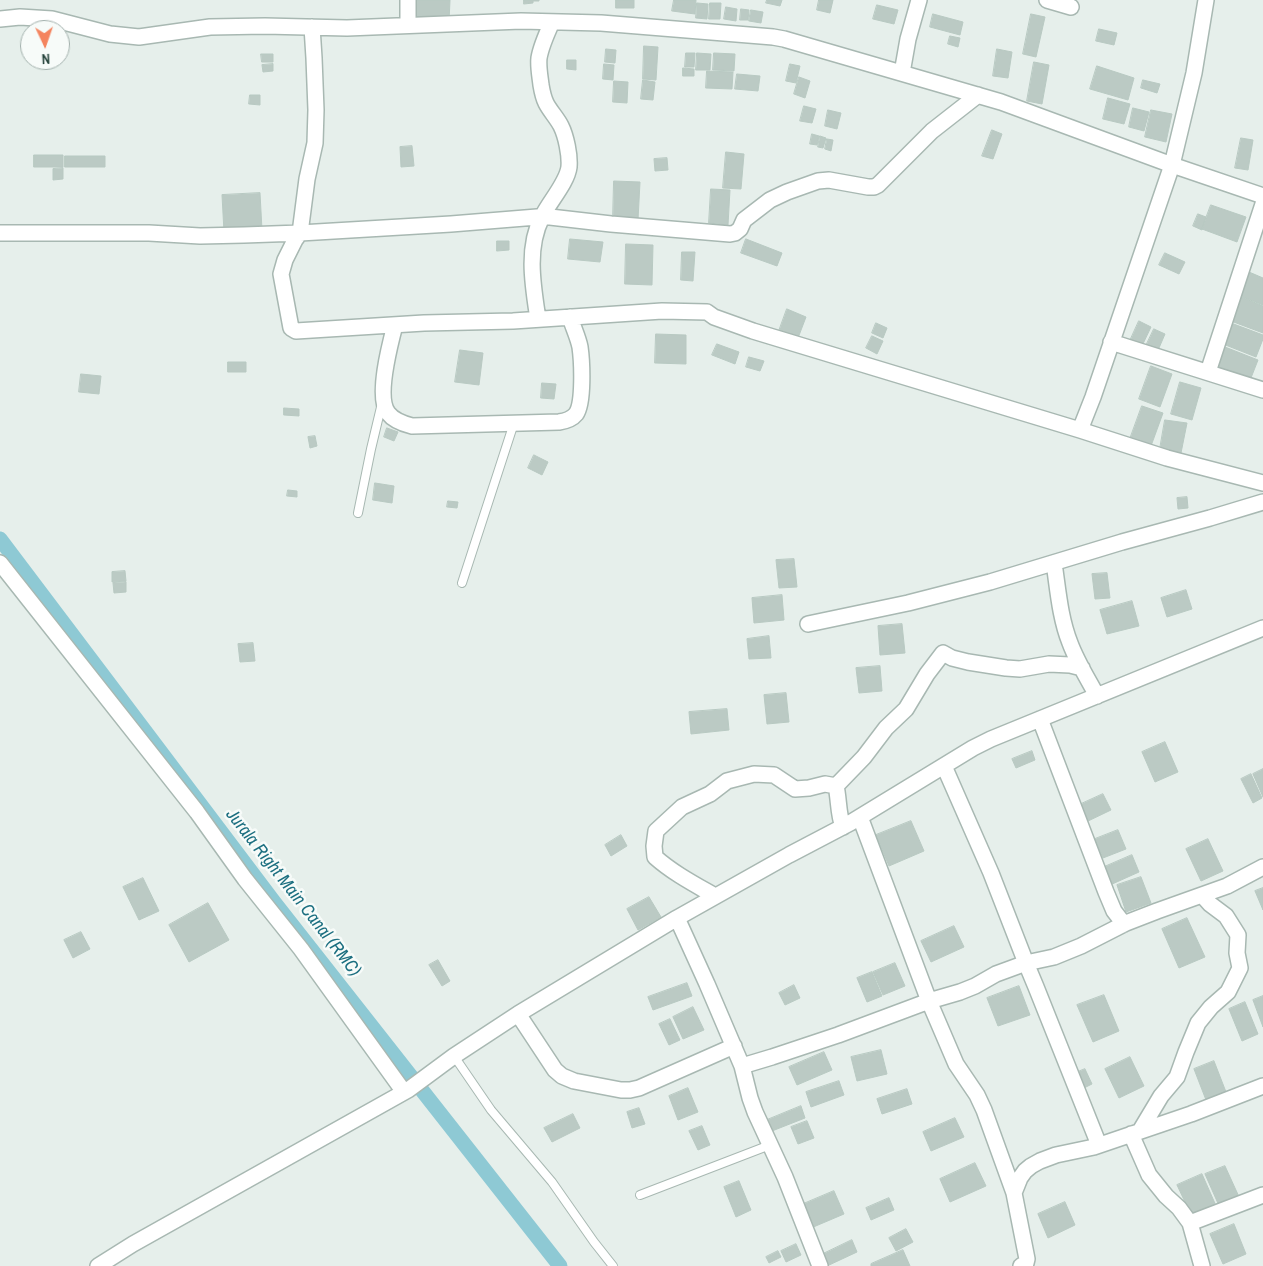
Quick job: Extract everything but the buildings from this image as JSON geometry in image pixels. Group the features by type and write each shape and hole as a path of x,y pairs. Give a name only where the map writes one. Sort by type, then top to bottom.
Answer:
{"street":[{"path":"408,0 408,25"},
{"path":"902,73 908,39 919,0"},
{"path":"1047,0 1071,7"},
{"path":"1080,430 1172,165 1194,73 1206,0"},
{"path":"0,19 20,17 52,19 110,34 139,37 210,27 347,28 521,21 601,23 773,37 1001,102 1172,165 1263,196"},
{"path":"538,319 532,251 536,232 542,217 564,182 569,167 569,157 561,126 546,104 540,78 542,47 552,22"},
{"path":"312,27 316,110 315,143 307,179 300,233 295,240 281,274 291,328 296,331 662,311 707,312 714,317 753,332 1167,458 1263,483"},
{"path":"0,233 149,233 200,236 300,233 542,217 730,234 740,230 744,220 770,200 786,192 818,181 829,180 868,187 878,185 932,131 978,95"},
{"path":"1208,372 1263,204"},
{"path":"395,325 387,356 384,397 388,413 396,420 412,426 559,422 567,421 575,415 579,409 581,395 581,359 570,317"},
{"path":"1111,342 1263,390"},
{"path":"808,624 908,603 990,582 1263,502"},
{"path":"0,563 197,812 244,879 301,949 406,1091"},
{"path":"1054,563 1064,625 1070,643 1097,696"},
{"path":"98,1266 133,1244 406,1091 518,1014 677,918 789,854 843,827 973,748 1263,628"},
{"path":"836,786 864,757 886,728 906,709 927,674 943,653 952,658 968,662 1006,668 1020,669 1049,664 1070,665 1082,668"},
{"path":"1040,719 1106,892 1114,911 1124,924"},
{"path":"944,766 991,873 1099,1144"},
{"path":"715,896 666,867 655,857 656,831 666,820 682,808 710,794 727,781 754,774 774,775 796,789 825,784 836,786"},
{"path":"836,786 840,819 843,827"},
{"path":"860,817 929,1001 956,1064 977,1095 984,1110 1014,1193 1027,1259 1026,1263 1021,1266"},
{"path":"742,1066 838,1035 967,989 996,974 1026,963 1054,957 1157,910 1227,886 1263,867"},
{"path":"1135,1132 1177,1077 1198,1023 1210,1007 1228,992 1240,968 1237,952 1238,935 1226,916 1210,904 1202,895"},
{"path":"677,918 734,1046 742,1066 750,1098 785,1176 820,1266"},
{"path":"518,1014 555,1070 562,1076 574,1081 621,1090 639,1088 734,1046"},
{"path":"1014,1193 1020,1178 1031,1166 1056,1155 1099,1144 1191,1114 1263,1086"},
{"path":"1135,1132 1149,1175 1190,1223 1202,1266"},
{"path":"1190,1223 1263,1195"}],"lane":[{"path":"358,513 384,397"},
{"path":"462,583 514,423"},
{"path":"453,1057 491,1110 552,1182 613,1266"},
{"path":"640,1195 770,1145"}],"waterway":[{"name":"Jurala Right Main Canal (RMC)","path":"0,539 274,902 560,1266"}]}
